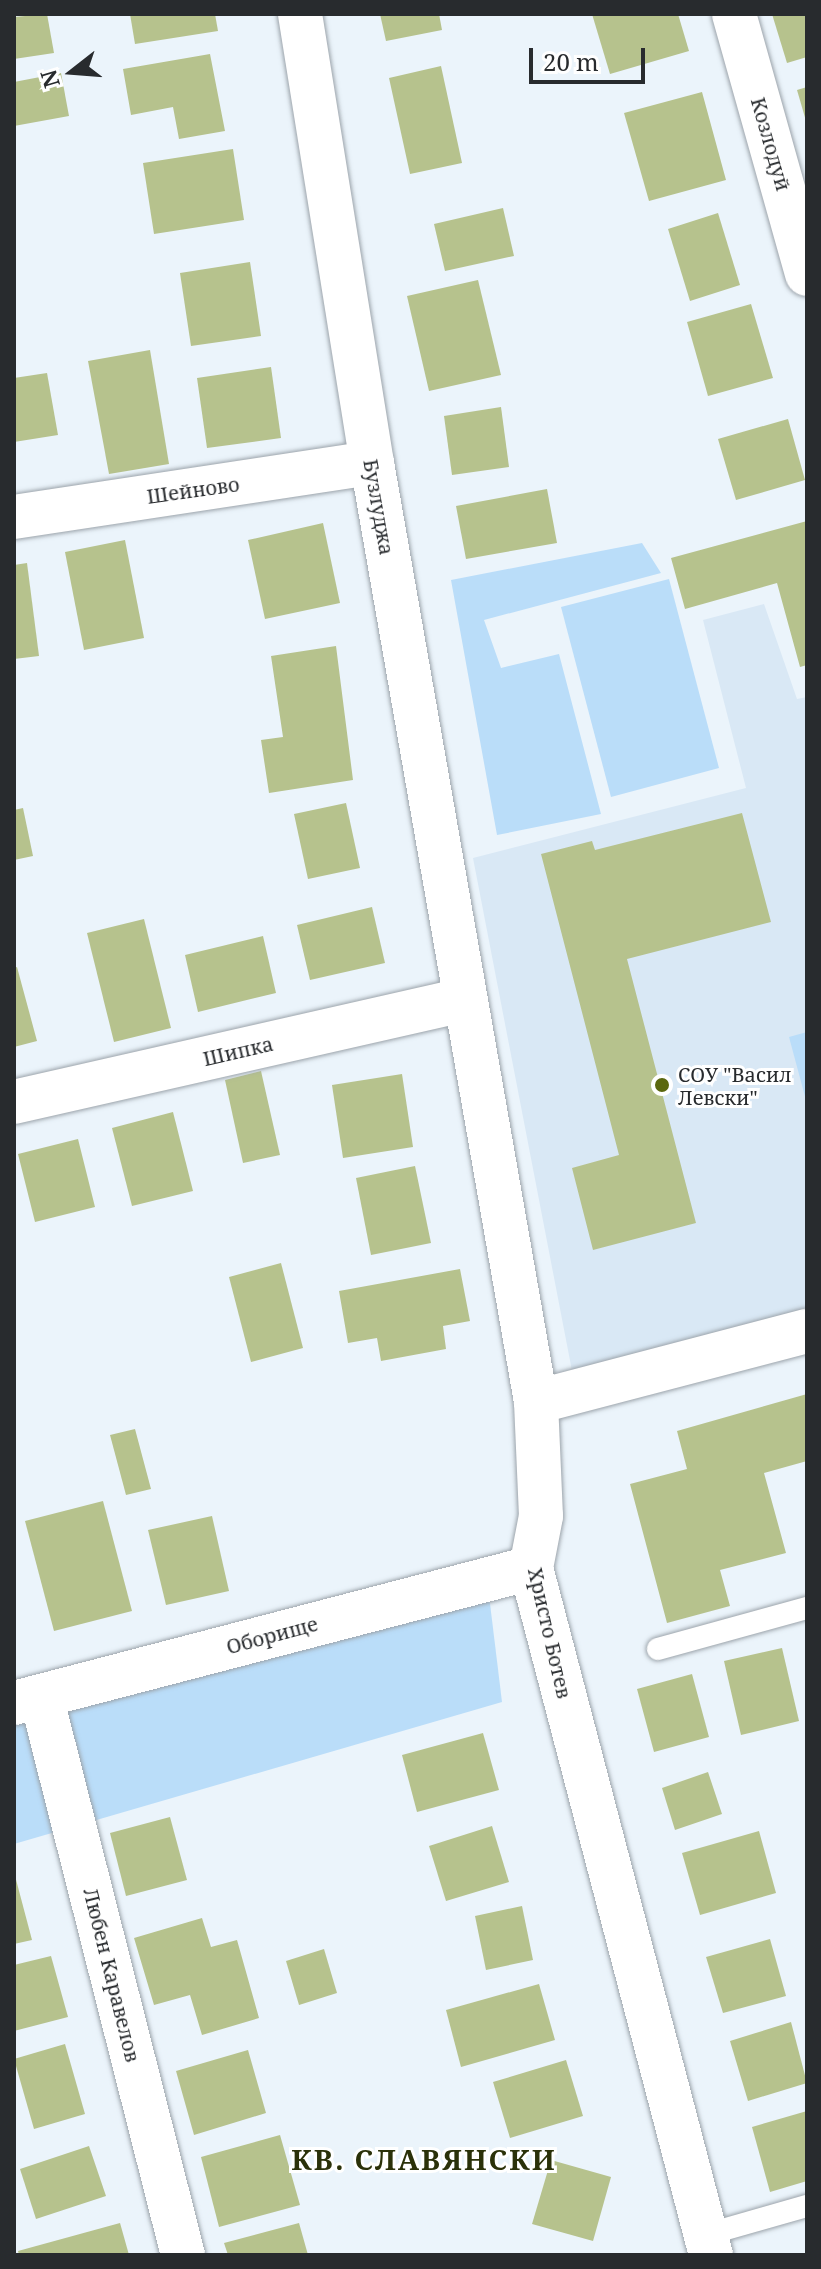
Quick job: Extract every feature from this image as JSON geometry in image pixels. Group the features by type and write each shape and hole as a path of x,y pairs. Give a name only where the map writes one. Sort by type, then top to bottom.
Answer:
{"street":[{"name":"Бузлуджа","path":"300,14 463,1000"},
{"name":"Козлодуй","path":"734,14 807,274"},
{"name":"Шейново","path":"14,517 372,463"},
{"name":"Шипка","path":"14,1102 463,1000"},
{"name":"Христо Ботев","path":"463,1000 536,1402 541,1516 531,1568 708,2245"},
{"path":"536,1402 807,1331"},
{"name":"Оборище","path":"27,1700 531,1568"},
{"name":"Любен Каравелов","path":"27,1700 183,2255"}],"lane":[{"path":"658,1649 807,1608"},
{"path":"708,2245 807,2206"}],"shaded area":[{"path":"642,543 661,573 484,620 501,668 559,654 601,814 497,835 451,580"},
{"path":"669,579 719,768 611,797 561,607"},
{"name":"СОУ \"Васил Левски\"","path":"764,604 797,699 807,697 807,1312 573,1376 473,858 746,788 703,620"},
{"path":"807,1032 807,1104 789,1037"},
{"path":"487,1579 502,1702 14,1844 14,1705"}],"building":[{"path":"47,14 54,53 14,59 14,17"},
{"path":"130,14 215,14 218,31 135,44"},
{"path":"380,14 439,14 442,30 386,41"},
{"path":"592,14 678,14 689,51 610,74"},
{"path":"772,14 807,14 807,57 787,63"},
{"path":"210,54 225,131 179,139 173,107 131,115 123,69"},
{"path":"441,66 462,163 410,174 389,78"},
{"path":"61,73 69,116 14,126 14,82"},
{"path":"807,87 807,121 806,121 797,90"},
{"path":"702,92 726,180 649,201 624,113"},
{"path":"233,149 244,220 154,234 143,163"},
{"path":"503,208 514,256 445,271 434,224"},
{"path":"718,213 740,285 690,301 668,229"},
{"path":"250,262 261,336 191,346 180,273"},
{"path":"478,280 501,375 429,391 407,296"},
{"path":"751,304 773,378 708,396 687,322"},
{"path":"150,350 169,464 109,474 88,361"},
{"path":"271,367 281,438 207,448 197,378"},
{"path":"47,373 58,435 14,442 14,378"},
{"path":"501,407 509,467 452,475 444,416"},
{"path":"788,419 805,480 736,500 718,439"},
{"path":"547,489 557,543 466,559 456,506"},
{"path":"807,521 807,665 800,667 777,583 685,609 671,558"},
{"path":"323,523 340,603 265,619 248,540"},
{"path":"125,540 144,638 84,650 65,552"},
{"path":"27,563 39,656 14,659 14,565"},
{"path":"336,646 353,780 269,793 261,740 283,737 271,656"},
{"path":"346,803 360,868 308,879 294,814"},
{"path":"23,808 33,856 14,860 14,810"},
{"path":"742,813 771,922 627,959 696,1223 593,1250 572,1168 619,1155 541,854 592,841 595,850"},
{"path":"372,907 385,963 310,980 297,925"},
{"path":"144,919 171,1028 114,1042 87,933"},
{"path":"263,936 276,993 198,1012 185,955"},
{"path":"17,967 37,1041 14,1047 14,968"},
{"path":"261,1071 280,1155 243,1163 225,1080"},
{"path":"402,1074 413,1147 343,1158 332,1085"},
{"path":"173,1112 193,1191 132,1206 112,1128"},
{"path":"78,1139 95,1207 35,1222 18,1154"},
{"path":"415,1166 431,1243 371,1255 356,1178"},
{"path":"281,1263 303,1348 251,1362 229,1277"},
{"path":"460,1269 470,1321 443,1326 446,1349 381,1361 377,1338 348,1343 339,1291"},
{"path":"807,1394 807,1461 764,1473 786,1553 720,1570 730,1606 667,1623 630,1484 687,1469 677,1431"},
{"path":"135,1429 151,1489 126,1495 110,1435"},
{"path":"103,1501 132,1611 54,1631 25,1521"},
{"path":"212,1516 229,1591 166,1605 148,1530"},
{"path":"782,1648 799,1721 741,1735 724,1661"},
{"path":"692,1674 709,1737 654,1752 637,1689"},
{"path":"483,1733 499,1790 417,1812 402,1755"},
{"path":"708,1772 722,1814 675,1830 662,1788"},
{"path":"170,1817 187,1880 126,1896 110,1833"},
{"path":"492,1826 509,1882 446,1901 429,1846"},
{"path":"759,1831 776,1893 700,1915 682,1853"},
{"path":"14,1872 32,1940 14,1944"},
{"path":"522,1906 533,1960 486,1970 475,1916"},
{"path":"202,1918 211,1947 237,1940 259,2018 202,2035 190,1995 154,2005 134,1938"},
{"path":"770,1939 786,1996 723,2013 706,1957"},
{"path":"324,1949 337,1993 299,2005 286,1961"},
{"path":"51,1956 68,2017 14,2031 14,1965"},
{"path":"539,1984 555,2040 461,2067 446,2010"},
{"path":"791,2022 807,2083 748,2101 730,2041"},
{"path":"65,2044 85,2114 34,2129 14,2059"},
{"path":"248,2050 266,2113 194,2135 176,2071"},
{"path":"566,2060 583,2116 510,2138 493,2082"},
{"path":"807,2111 807,2181 770,2192 752,2127"},
{"path":"280,2135 300,2205 219,2227 201,2157"},
{"path":"89,2146 106,2196 36,2219 20,2169"},
{"path":"551,2160 611,2177 593,2241 532,2224"},
{"path":"120,2223 129,2255 19,2255 18,2251"},
{"path":"299,2223 308,2255 228,2255 224,2243"}],"place":[{"name":"СОУ \"Васил Левски\"","path":"662,1085"}],"district":[{"name":"КВ. СЛАВЯНСКИ","path":"424,2159"}]}
